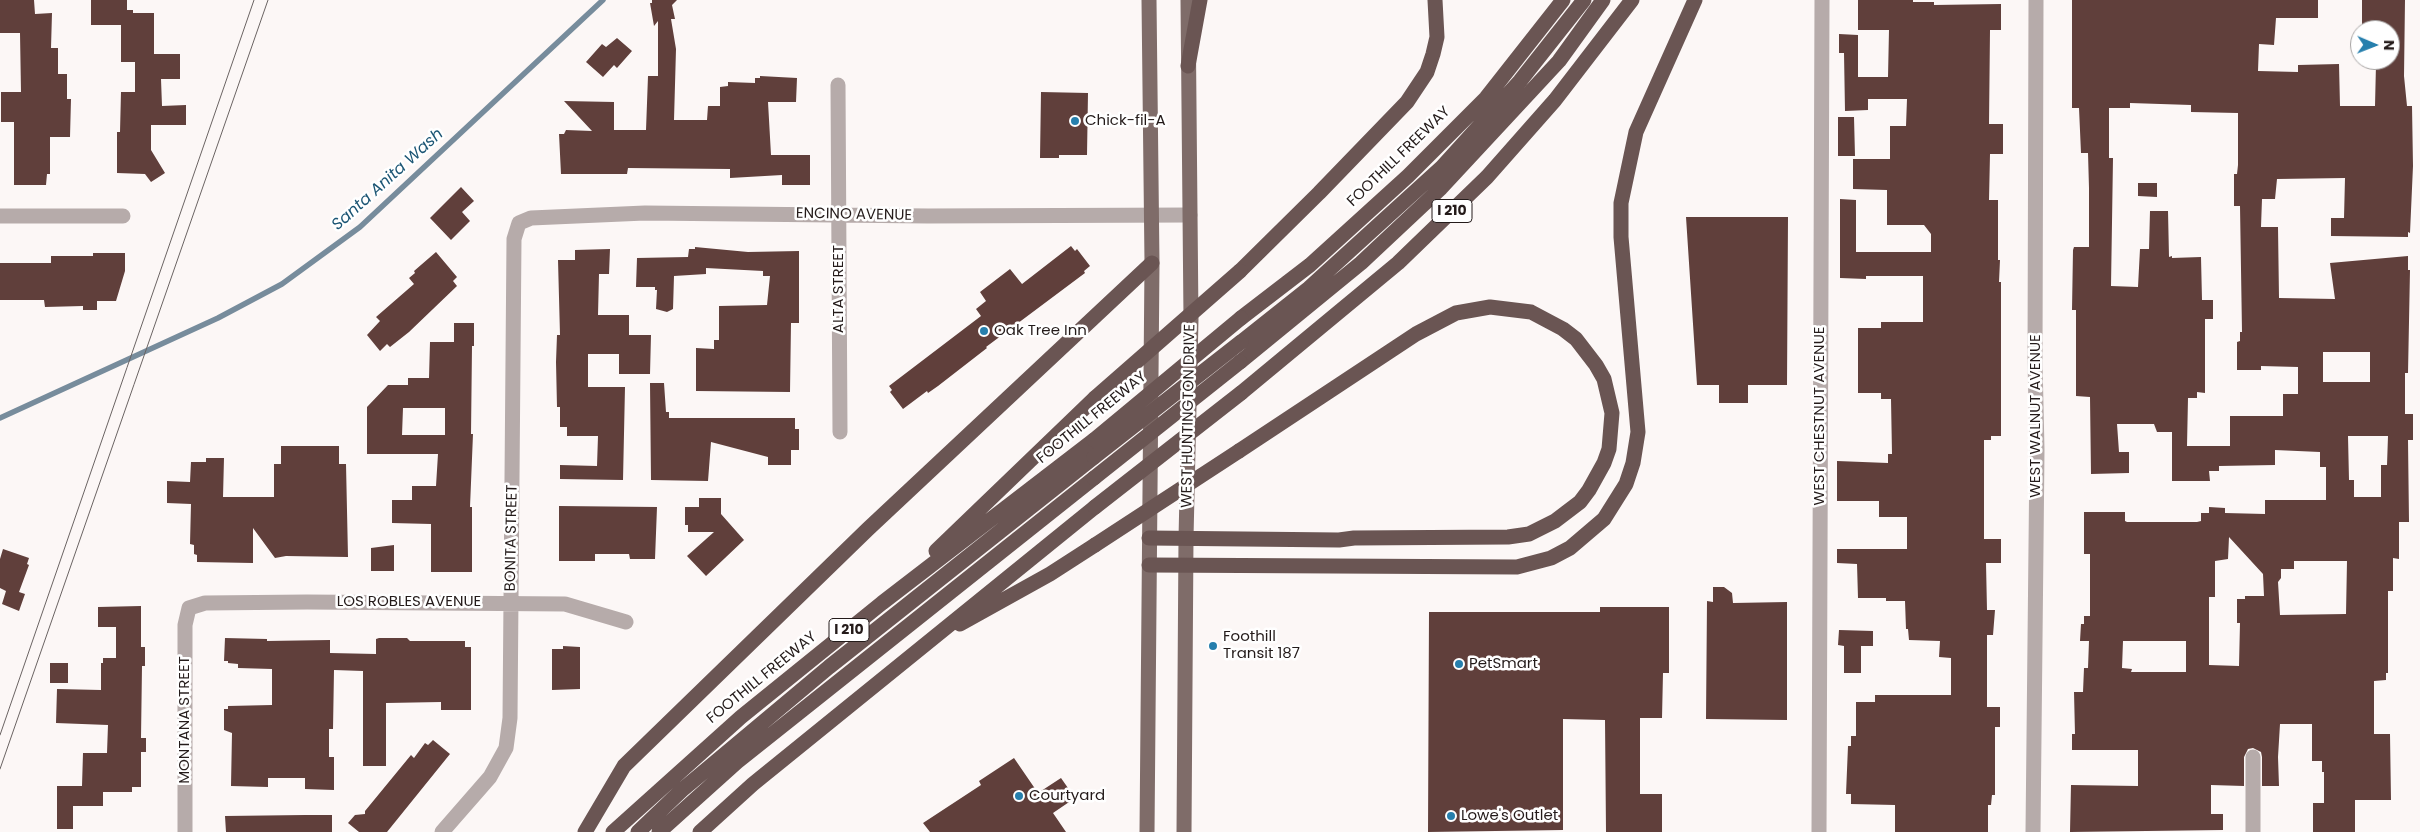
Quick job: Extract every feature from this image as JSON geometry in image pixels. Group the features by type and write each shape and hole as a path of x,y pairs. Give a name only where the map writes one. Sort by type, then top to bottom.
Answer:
{"highway":[{"path":"1188,66 1200,0"},
{"path":"882,603 1095,398 1240,271 1407,102 1427,72 1433,54 1437,37 1435,0"},
{"name":"FOOTHILL FREEWAY","path":"613,832 665,783 741,717 882,603 1094,440 1241,318 1310,265 1408,176 1486,98 1563,0"},
{"path":"638,832 682,790 830,667 1310,288 1442,166 1520,81 1584,0"},
{"path":"659,832 737,762 1362,263 1442,188 1559,60 1603,0"},
{"name":"I 210","path":"700,832 753,784 924,644 1241,393 1398,263 1487,177 1555,100 1632,0"},
{"path":"1149,565 1517,567 1551,558 1570,548 1604,519 1626,484 1633,463 1638,432 1621,237 1621,203 1636,132 1695,0"},
{"path":"585,832 624,766 861,535 1152,263"},
{"path":"924,644 1050,574 1416,334 1456,313 1490,307 1530,312 1563,328 1576,339 1604,379 1612,413 1609,449 1604,463 1580,502 1556,522 1529,534 1508,537 1354,538 1339,540 1150,538"}],"main road":[{"path":"1147,832 1152,263 1149,0"},
{"name":"WEST HUNTINGTON DRIVE","path":"1184,832 1186,538 1191,319 1188,0"}],"street":[{"name":"WEST CHESTNUT AVENUE","path":"1819,832 1822,0"},
{"name":"WEST WALNUT AVENUE","path":"2033,832 2037,467 2035,360 2036,0"},
{"name":"ALTA STREET","path":"838,85 840,432"},
{"name":"ENCINO AVENUE","path":"519,223 532,218 645,213 1190,215"},
{"path":"0,216 122,216"},
{"name":"BONITA STREET","path":"442,832 490,777 506,748 510,718 514,239 519,223"},
{"name":"LOS ROBLES AVENUE","path":"189,608 205,604 270,602 565,604 626,622"},
{"name":"MONTANA STREET","path":"185,832 184,625 189,608"},
{"path":"2253,757 2253,832"}],"building":[{"path":"0,0 34,0 35,14 52,13 51,48 58,48 58,74 67,74 67,99 71,99 70,137 50,137 50,174 47,174 46,185 14,185 14,122 1,122 1,92 21,92 20,33 0,33"},
{"path":"91,0 127,0 127,10 133,10 133,13 154,13 154,54 180,54 180,79 161,79 162,106 186,105 186,125 151,125 151,150 165,173 151,182 145,174 117,173 117,132 120,132 121,92 135,92 135,62 121,62 121,25 91,25"},
{"path":"652,0 677,0 672,5 675,19 671,19 676,49 674,120 707,120 708,106 720,106 720,87 728,86 728,82 755,83 755,78 760,78 760,76 797,78 796,102 768,102 771,155 810,155 810,185 782,185 782,175 730,178 730,169 628,168 627,174 561,174 559,134 564,134 566,130 592,131 564,101 614,102 614,130 646,130 648,76 658,76 658,21 654,26 650,3 652,3"},
{"path":"1858,0 1913,0 1913,2 1934,2 1934,5 2001,4 2001,30 1990,30 1989,124 2003,124 2003,154 1990,154 1989,200 1998,200 1998,260 2000,260 1999,282 2001,282 2001,436 1991,436 1991,440 1984,440 1984,539 2001,539 2001,563 1986,563 1987,610 1995,610 1993,635 1987,635 1987,707 2000,707 2000,727 1995,727 1995,795 1992,795 1991,805 1988,805 1988,832 1895,832 1895,805 1851,804 1851,794 1846,794 1848,746 1851,746 1851,736 1856,736 1856,702 1875,702 1875,695 1951,695 1951,658 1939,657 1940,641 1909,640 1908,629 1906,629 1905,601 1886,601 1886,598 1858,598 1857,564 1837,563 1837,549 1907,549 1907,517 1879,517 1879,501 1837,501 1837,461 1888,463 1888,454 1892,454 1891,399 1881,399 1881,393 1858,393 1858,328 1881,328 1881,322 1923,322 1923,276 1866,276 1866,279 1840,278 1840,199 1856,200 1856,252 1931,252 1931,234 1924,225 1887,225 1887,190 1853,189 1853,159 1890,159 1890,126 1906,126 1907,99 1868,99 1868,110 1845,111 1844,53 1839,53 1839,34 1858,35 1858,77 1888,77 1889,30 1858,30"},
{"path":"2072,0 2318,0 2318,18 2276,18 2274,45 2259,44 2258,71 2298,72 2298,65 2339,64 2340,106 2375,106 2376,70 2400,70 2400,20 2362,20 2362,0 2405,0 2404,76 2407,106 2412,106 2413,166 2410,233 2408,232 2408,237 2331,236 2331,218 2344,218 2345,178 2277,179 2275,199 2262,199 2261,227 2278,227 2279,298 2335,299 2330,263 2408,256 2408,270 2410,270 2408,373 2405,373 2405,414 2413,414 2413,440 2408,440 2409,522 2399,522 2399,559 2393,558 2393,591 2388,591 2388,673 2386,673 2386,680 2374,681 2374,734 2390,734 2391,800 2355,800 2355,832 2313,832 2313,803 2324,803 2324,772 2322,772 2322,761 2312,761 2312,724 2280,724 2279,786 2262,786 2261,752 2253,748 2248,749 2244,757 2244,786 2211,785 2211,814 2223,814 2223,830 2070,832 2071,785 2138,786 2138,750 2072,750 2072,734 2075,734 2074,692 2083,692 2084,668 2088,668 2089,641 2080,641 2081,624 2084,624 2084,616 2090,616 2090,554 2084,554 2084,512 2125,512 2125,521 2127,522 2197,522 2201,521 2201,513 2209,513 2209,507 2225,508 2225,513 2265,514 2265,500 2326,500 2326,467 2320,467 2320,452 2275,450 2275,465 2219,466 2219,471 2209,471 2210,481 2172,481 2172,432 2157,432 2154,424 2117,424 2119,452 2129,452 2129,473 2091,474 2090,397 2076,396 2076,310 2072,310 2073,250 2074,247 2089,247 2088,153 2081,153 2079,108 2072,108","holes":["2130,103 2191,105 2191,112 2238,113 2238,165 2237,174 2234,174 2234,206 2240,206 2242,332 2240,332 2240,341 2237,342 2237,370 2261,370 2261,366 2298,367 2298,394 2283,394 2283,416 2230,416 2230,446 2187,446 2188,398 2197,398 2197,392 2205,393 2205,319 2213,319 2213,300 2202,300 2201,257 2169,257 2168,211 2150,211 2149,249 2140,249 2138,287 2111,286 2113,158 2109,158 2109,108 2130,108","2323,352 2370,352 2370,382 2323,382","2348,436 2388,436 2387,465 2381,465 2381,497 2354,497 2354,480 2349,480","2229,537 2263,574 2264,596 2245,596 2245,599 2237,599 2237,623 2240,623 2239,666 2209,665 2209,597 2215,597 2215,561 2228,559","2294,561 2347,561 2346,614 2280,615 2278,582 2281,578 2281,569 2294,569","2123,641 2186,641 2186,672 2131,672 2132,669 2122,668"]},
{"path":"617,38 632,51 617,68 614,65 603,77 586,62 602,44 606,47"},
{"path":"1041,92 1088,93 1087,155 1059,155 1059,158 1040,158"},
{"path":"1838,117 1854,117 1855,156 1838,156"},
{"path":"2138,183 2157,183 2157,197 2138,196"},
{"path":"461,187 474,201 462,212 470,221 451,240 430,218"},
{"path":"1686,217 1788,217 1787,385 1748,385 1748,403 1719,403 1719,385 1697,385"},
{"name":"Oak Tree Inn","path":"1071,246 1075,251 1077,249 1090,266 1084,271 1085,273 986,347 938,386 928,393 927,391 903,409 890,392 892,390 889,386 981,316 976,309 986,301 980,292 1010,269 1022,284"},
{"path":"695,247 748,252 799,251 799,323 791,323 790,392 696,391 696,348 714,349 714,340 719,340 719,306 767,305 770,276 763,276 763,271 706,268 706,274 674,276 673,309 667,312 656,309 657,290 655,290 655,287 636,287 637,258 688,257 689,249 695,249"},
{"path":"610,249 609,274 599,274 598,315 629,315 629,335 651,335 650,374 619,374 619,354 588,354 588,387 625,387 623,480 560,479 560,465 597,466 598,436 567,436 567,427 560,427 560,407 557,407 556,362 557,335 560,335 558,260 575,260 575,250"},
{"path":"436,252 457,277 453,281 457,286 409,332 390,347 387,344 380,351 367,335 380,321 376,317 414,284 409,278 415,273 414,271"},
{"path":"93,253 125,253 125,271 116,301 97,301 97,310 83,310 83,306 45,307 44,300 0,300 0,263 51,263 51,256 93,256"},
{"path":"454,323 474,323 470,507 472,507 472,572 431,572 431,524 392,523 392,500 412,500 412,486 436,486 438,454 367,454 367,407 388,385 408,385 408,378 429,378 430,342 454,342","holes":["403,408 445,408 445,435 402,435"]},
{"path":"650,383 664,383 666,412 669,412 669,418 795,418 795,429 799,429 799,450 791,450 791,465 768,465 768,457 711,442 708,481 651,480"},
{"path":"281,446 339,446 339,464 346,464 348,557 286,556 275,558 253,528 253,563 197,562 197,555 194,554 194,545 190,544 191,504 167,503 167,481 190,482 191,462 206,462 206,458 224,458 223,497 274,497 274,464 281,464"},
{"path":"699,498 721,498 721,514 744,540 706,576 687,556 714,532 688,532 688,525 685,525 685,507 699,507"},
{"path":"559,506 657,507 655,559 630,559 629,554 595,554 595,561 559,561"},
{"path":"394,545 394,571 371,571 371,548"},
{"path":"3,549 29,558 27,564 29,565 19,592 25,594 19,611 2,604 6,591 0,588 0,559"},
{"path":"1713,587 1724,587 1732,593 1733,603 1787,602 1787,720 1706,719 1707,601 1713,602"},
{"path":"141,606 141,647 145,647 145,666 142,666 141,738 146,738 146,752 141,752 141,787 132,787 132,792 103,792 103,806 73,806 73,829 57,829 57,786 82,786 83,753 107,753 108,725 56,723 57,689 101,690 101,663 103,663 103,658 116,658 116,627 98,627 98,607"},
{"path":"1600,607 1669,607 1669,673 1663,673 1662,718 1640,718 1640,794 1662,794 1662,832 1606,832 1605,720 1563,719 1563,830 1428,832 1429,612 1600,612"},
{"path":"1839,630 1873,631 1873,646 1861,646 1861,673 1844,673 1844,646 1838,645"},
{"path":"225,638 267,639 267,641 330,640 330,653 376,654 376,639 379,638 407,638 410,641 465,641 465,647 471,647 471,710 441,710 441,702 386,703 386,766 363,766 363,671 334,670 333,729 329,729 329,757 334,757 334,790 305,789 305,778 268,778 268,787 231,786 232,733 224,730 224,709 228,709 228,706 272,705 272,669 238,668 238,664 224,661"},
{"path":"563,646 580,647 580,689 552,690 552,649 563,649"},
{"path":"50,663 68,663 68,683 50,683"},
{"path":"433,740 450,754 387,832 359,832 348,823 355,815 365,814 365,811 411,755 414,758 425,743 428,745"},
{"name":"Courtyard","path":"1014,758 1038,793 1061,778 1075,798 1053,813 1066,832 930,832 923,823 981,785 979,781"},
{"path":"332,815 332,832 226,832 225,816"}],"waterway":[{"name":"Santa Anita Wash","path":"0,418 218,318 282,284 360,227 603,0"}],"tram line":[{"path":"0,735 254,0"},
{"path":"0,769 268,0"}],"place":[{"name":"Chick-fil-A","path":"1075,121"},
{"name":"Oak Tree Inn","path":"984,331"},
{"name":"Foothill Transit 187","path":"1213,646"},
{"name":"PetSmart","path":"1459,664"},
{"name":"Courtyard","path":"1019,796"},
{"name":"Lowe's Outlet","path":"1451,816"}]}
